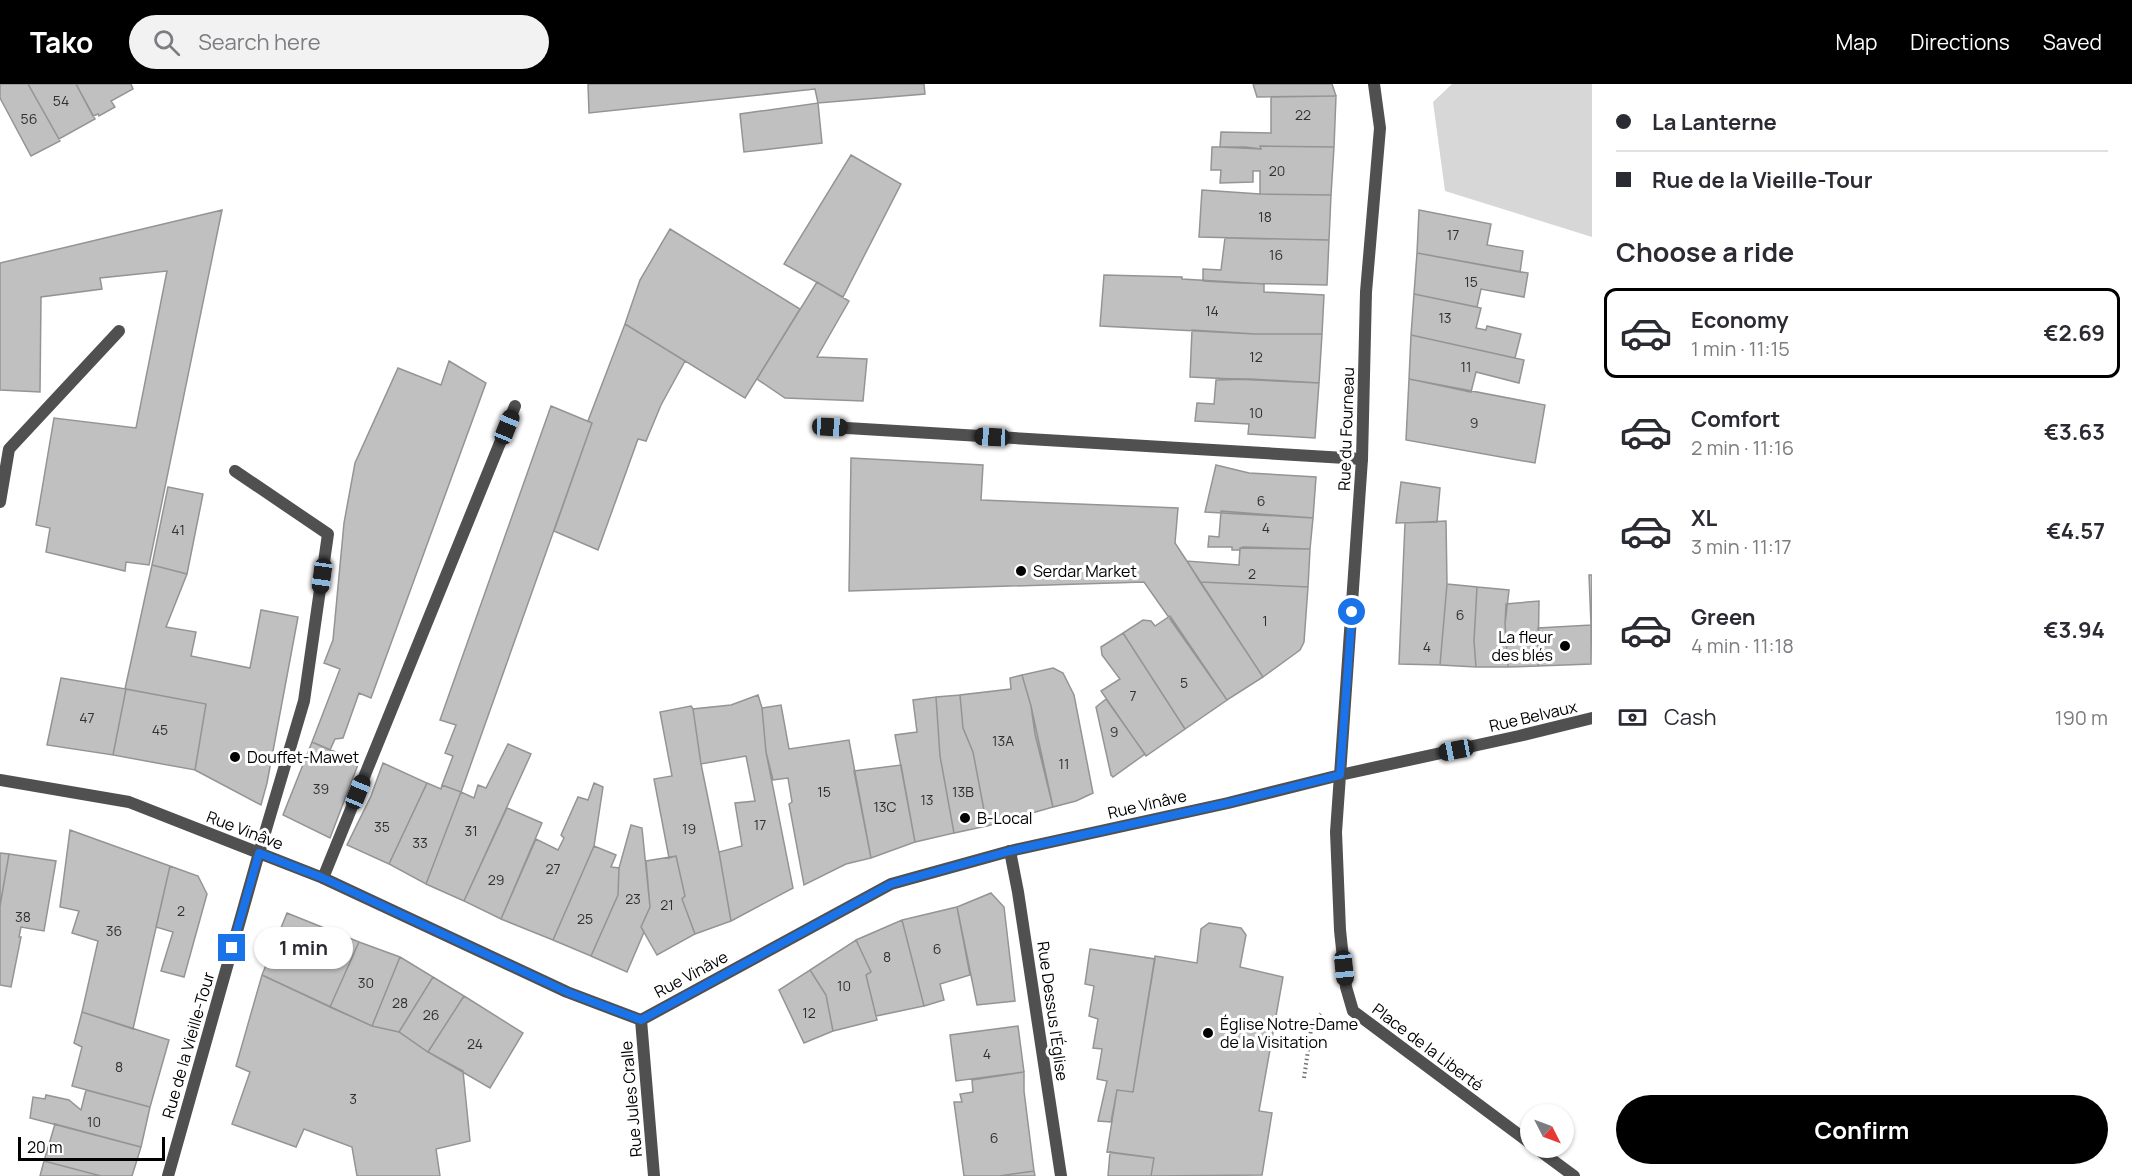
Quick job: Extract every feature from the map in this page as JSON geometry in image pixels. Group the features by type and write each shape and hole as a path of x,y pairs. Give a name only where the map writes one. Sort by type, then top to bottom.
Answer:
{"street":[{"name":"Rue du Fourneau","path":"1340,775 1362,459 1366,292 1380,128 1374,84"},
{"path":"0,502 9,449 119,331"},
{"path":"323,878 515,406"},
{"path":"830,427 1362,459"},
{"name":"Rue de la Vieille-Tour","path":"168,1176 304,701 328,534 235,471"},
{"name":"Rue Belvaux","path":"1340,775 1509,739 1592,718"},
{"name":"Rue Vinâve","path":"0,780 129,802 323,878 567,992 641,1020 891,884 1010,851 1228,803 1340,775"},
{"name":"Place de la Liberté","path":"1340,775 1336,832 1340,930 1346,987 1353,1011 1520,1136"},
{"name":"Rue Dessus l'Église","path":"1010,851 1061,1176"},
{"name":"Rue Jules Cralle","path":"641,1020 644,1078 654,1176"},
{"path":"1550,1158 1574,1176"}],"path":[{"path":"1304,1078 1312,1023 1346,987"}],"shaded area":[{"path":"1452,84 1592,84 1592,237 1445,191 1433,102"}],"building":[{"path":"0,84 28,84 60,141 31,156 0,98"},
{"path":"28,84 76,84 95,119 59,139"},
{"path":"76,84 131,84 133,89 111,101 115,107 99,116 98,114 93,116"},
{"path":"588,84 924,84 925,94 818,103 815,89 589,113"},
{"path":"1253,84 1332,84 1336,96 1257,97"},
{"path":"1336,96 1334,147 1260,146 1261,149 1220,147 1221,132 1271,133 1271,97"},
{"path":"818,103 822,143 744,152 740,114"},
{"path":"1260,146 1334,147 1331,195 1260,194 1260,171 1253,171 1253,182 1220,183 1221,170 1211,170 1212,147 1261,149"},
{"path":"851,155 901,184 843,297 784,264"},
{"path":"1202,190 1331,195 1329,240 1199,237"},
{"path":"222,210 149,565 126,562 125,571 46,552 50,528 36,525 54,418 136,428 167,271 100,278 102,289 41,297 40,392 0,390 0,263"},
{"path":"1419,210 1491,224 1487,245 1523,251 1520,272 1417,253"},
{"path":"670,229 800,309 745,398 625,324 640,280"},
{"path":"1225,238 1329,240 1327,285 1203,281 1203,269 1221,270"},
{"path":"1417,253 1528,273 1524,297 1481,289 1477,307 1414,294"},
{"path":"1104,275 1182,277 1182,279 1264,284 1264,292 1324,295 1322,334 1255,334 1100,326"},
{"path":"817,282 849,301 817,357 867,359 863,401 785,398 757,379"},
{"path":"1414,294 1481,308 1476,328 1486,330 1487,326 1521,334 1515,358 1411,335"},
{"path":"625,324 685,361 661,405 646,441 638,439 598,550 554,531 592,423 588,421"},
{"path":"1192,330 1255,334 1322,334 1319,383 1190,377"},
{"path":"1411,335 1524,360 1519,383 1476,372 1471,392 1409,379"},
{"path":"449,361 486,383 371,698 359,693 343,738 335,739 330,750 312,742 340,669 324,663 333,640 344,523 355,463 398,368 441,385"},
{"path":"1251,379 1319,383 1315,438 1248,434 1249,424 1195,421 1197,403 1214,404 1216,380"},
{"path":"1409,379 1545,405 1535,463 1406,440"},
{"path":"551,406 592,423 461,792 442,785 453,756 445,753 456,725 440,720"},
{"name":"Serdar Market","path":"851,458 983,465 981,500 1178,508 1175,543 1263,677 1227,700 1144,582 849,591"},
{"path":"1216,465 1249,473 1316,477 1313,518 1205,512"},
{"path":"1401,482 1440,488 1437,522 1396,523"},
{"path":"168,487 203,494 187,574 152,565"},
{"path":"1221,511 1313,518 1310,549 1243,547 1240,550 1232,550 1232,547 1208,547 1209,536 1219,537"},
{"path":"1446,521 1447,584 1440,665 1399,664 1405,523"},
{"path":"1240,548 1310,549 1308,587 1200,582 1187,561 1239,565"},
{"path":"152,565 187,574 166,627 196,632 191,656 250,668 261,610 298,617 261,805 195,770 206,704 125,689"},
{"path":"1589,575 1592,575 1591,664 1591,625"},
{"path":"1200,582 1308,587 1304,642 1300,650 1263,677"},
{"path":"1447,584 1477,587 1474,641 1476,667 1440,665"},
{"path":"1477,587 1509,590 1505,624 1508,667 1476,667 1474,641"},
{"path":"1539,601 1538,666 1508,667 1506,604"},
{"path":"1170,616 1227,700 1185,729 1123,633 1143,620 1151,621 1155,626"},
{"name":"La fleur des blés","path":"1591,625 1591,664 1538,666 1538,628"},
{"path":"1123,633 1185,729 1146,756 1101,691 1120,679 1102,655 1101,647"},
{"path":"1053,668 1063,673 1074,695 1093,793 1076,801 1053,807 1022,675"},
{"path":"1022,675 1053,807 987,826 973,752 963,728 960,695 1011,689 1010,678"},
{"path":"61,678 126,689 113,755 47,745"},
{"path":"126,689 206,704 195,770 113,755"},
{"path":"758,695 762,708 766,752 793,888 731,921 719,852 742,846 735,803 755,801 746,756 701,764 693,709 731,705"},
{"path":"960,695 963,728 973,752 987,826 954,833 940,756 936,697"},
{"path":"936,697 940,756 954,833 915,842 895,735 917,732 913,700"},
{"path":"1106,699 1145,754 1113,777 1096,707"},
{"path":"781,705 789,749 849,740 871,858 846,864 804,885 789,804 792,802 788,778 773,780 766,752 762,708"},
{"path":"691,706 731,921 695,934 682,899 685,896 676,856 669,858 654,779 672,776 660,712"},
{"path":"312,742 359,762 330,838 283,815"},
{"path":"508,744 531,754 464,901 426,884 461,792 474,798 478,785 486,788"},
{"path":"383,763 427,783 389,864 347,845 371,796"},
{"path":"901,765 915,842 871,858 854,771"},
{"path":"427,783 441,789 442,785 461,792 426,884 389,864"},
{"path":"594,783 603,787 594,846 553,940 501,919 536,839 558,850 564,838 561,835 578,797 588,800"},
{"path":"507,808 542,823 501,919 464,901"},
{"path":"631,825 642,828 650,907 641,927 644,932 627,972 591,956 618,895 619,868"},
{"path":"70,830 170,866 133,1029 82,1012 98,941 72,933 79,911 60,907"},
{"path":"594,846 616,855 611,867 619,868 618,895 591,956 553,940"},
{"path":"0,853 9,854 0,906"},
{"path":"9,854 56,861 44,931 21,927 11,987 0,985 0,906"},
{"path":"676,856 685,896 682,899 695,934 657,955 641,927 650,907 646,861"},
{"path":"170,866 198,876 207,894 184,977 161,971 173,932 156,927"},
{"path":"991,893 1004,907 1015,1001 977,1005 957,907"},
{"path":"957,907 970,975 940,984 944,1000 924,1006 902,920"},
{"path":"287,913 359,942 330,1007 262,975"},
{"path":"902,920 924,1006 876,1016 866,975 871,972 856,940"},
{"name":"Église Notre-Dame de la Visitation","path":"1209,923 1241,928 1246,935 1240,967 1283,977 1259,1111 1272,1113 1262,1175 1151,1176 1154,1158 1107,1152 1117,1090 1133,1092 1155,956 1197,963 1201,929"},
{"path":"856,940 871,972 866,975 877,1020 833,1031 826,995 810,970"},
{"path":"359,942 400,957 372,1026 330,1007"},
{"path":"1090,949 1155,959 1133,1092 1117,1090 1111,1122 1098,1121 1107,1081 1097,1079 1102,1049 1093,1048 1098,1019 1089,1016 1094,986 1085,984"},
{"path":"400,957 433,977 399,1032 372,1026"},
{"path":"810,970 826,995 833,1031 804,1043 779,990"},
{"path":"262,975 372,1026 399,1032 428,1052 463,1071 470,1141 436,1149 440,1176 357,1176 352,1147 304,1129 296,1147 232,1124 250,1072 236,1066"},
{"path":"433,977 464,996 428,1052 399,1032"},
{"path":"464,996 523,1033 490,1088 428,1052"},
{"path":"82,1012 169,1040 150,1107 72,1086 82,1047 74,1043"},
{"path":"1018,1026 1024,1072 956,1081 950,1035"},
{"path":"1024,1072 1024,1091 1034,1171 999,1176 964,1176 954,1102 962,1102 960,1094 973,1092 972,1080"},
{"path":"86,1090 150,1107 141,1147 30,1118 33,1097 45,1099 46,1095 69,1100 81,1110"},
{"path":"55,1124 141,1147 132,1176 101,1176 44,1161"},
{"path":"1110,1152 1154,1158 1151,1176 1108,1176"},
{"path":"44,1161 101,1176 40,1176"},
{"path":"1034,1171 1035,1176 999,1176"}],"place":[{"name":"Serdar Market","path":"1021,571"},
{"name":"La fleur des blés","path":"1565,646"},
{"name":"Douffet-Mawet","path":"235,757"},
{"name":"B-Local","path":"965,818"},
{"name":"Église Notre-Dame de la Visitation","path":"1208,1033"}],"route":[{"path":"232,948 259,853 323,878 567,992 641,1020 891,884 1010,851 1228,803 1340,775 1352,612"}]}
